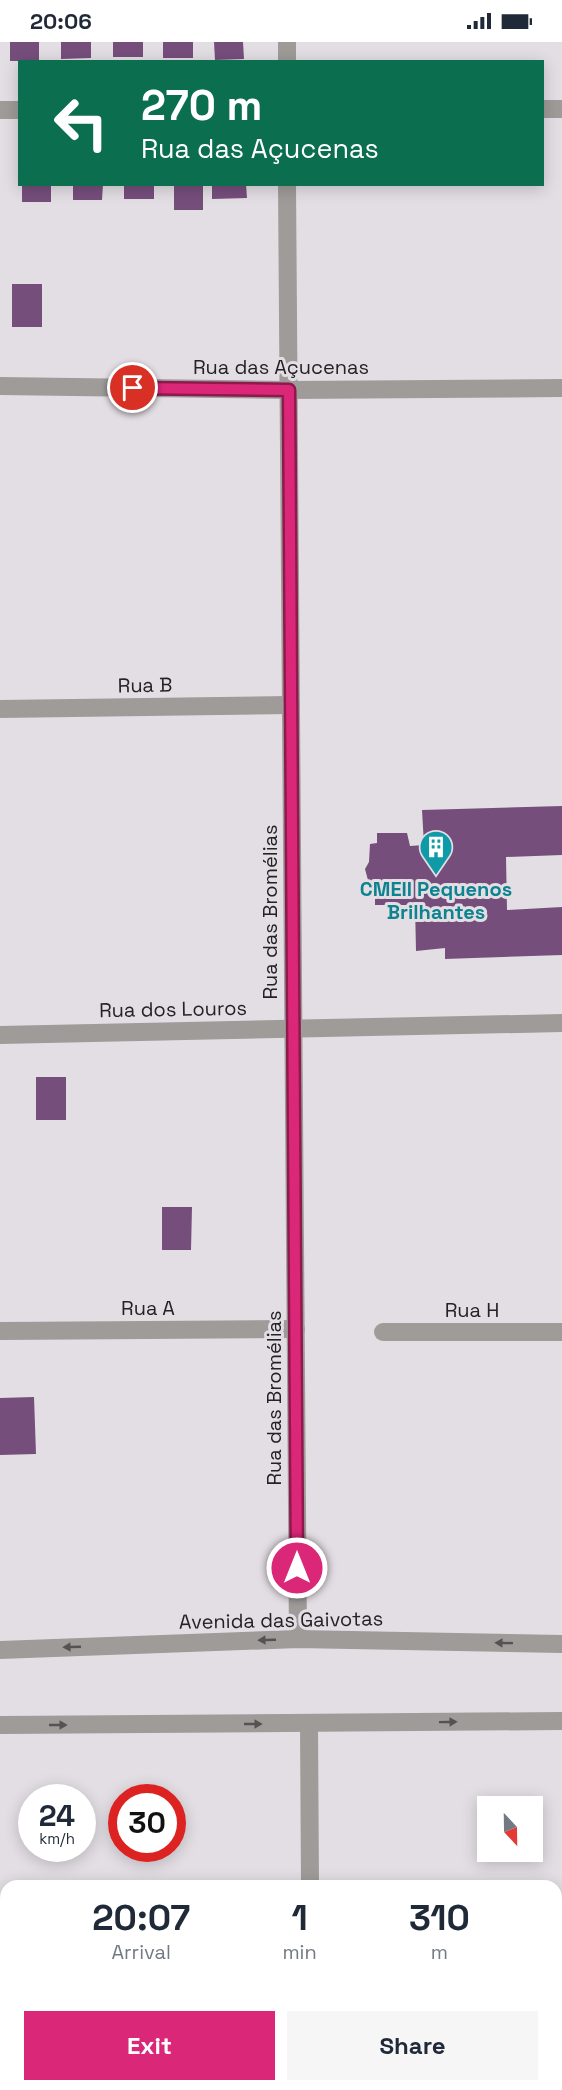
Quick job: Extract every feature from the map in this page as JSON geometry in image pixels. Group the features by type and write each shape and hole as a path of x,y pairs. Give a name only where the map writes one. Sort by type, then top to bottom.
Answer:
{"street":[{"path":"286,42 287,60"},
{"path":"544,109 562,109"},
{"path":"0,110 18,110"},
{"name":"Rua das Bromélias","path":"287,186 298,1639"},
{"name":"Rua das Açucenas","path":"0,386 289,390 562,388"},
{"name":"Rua B","path":"0,709 291,705"},
{"name":"Rua dos Louros","path":"0,1035 562,1023"},
{"name":"Rua A","path":"0,1331 296,1329"},
{"name":"Rua H","path":"383,1332 562,1332"},
{"name":"Avenida das Gaivotas","path":"0,1650 298,1639 562,1644"},
{"path":"0,1725 562,1721"},
{"path":"309,1723 310,1880"}],"building":[{"path":"10,42 39,42 39,60 10,61"},
{"path":"61,42 91,42 91,58 61,59"},
{"path":"113,42 143,42 143,57 113,57"},
{"path":"163,42 193,42 193,58 163,58"},
{"path":"214,42 243,42 244,59 215,60"},
{"path":"22,186 51,186 51,202 22,202"},
{"path":"73,186 103,186 102,200 73,200"},
{"path":"124,186 154,186 154,199 124,199"},
{"path":"174,186 203,186 203,210 174,210"},
{"path":"212,186 246,186 247,198 212,199"},
{"path":"12,284 42,284 42,327 12,327"},
{"name":"CMEII Pequenos Brilhantes","path":"562,806 562,855 506,857 507,910 562,907 562,955 445,959 445,948 416,951 415,905 375,905 375,884 369,884 365,869 369,862 370,844 377,843 377,833 407,833 410,846 424,845 422,810"},
{"path":"36,1077 66,1077 66,1120 36,1120"},
{"path":"162,1207 192,1207 191,1250 162,1250"},
{"path":"34,1397 36,1454 0,1455 0,1398"}],"place":[{"name":"CMEII Pequenos Brilhantes","path":"436,876"}],"route":[{"path":"133,388 289,390 297,1568"}]}
